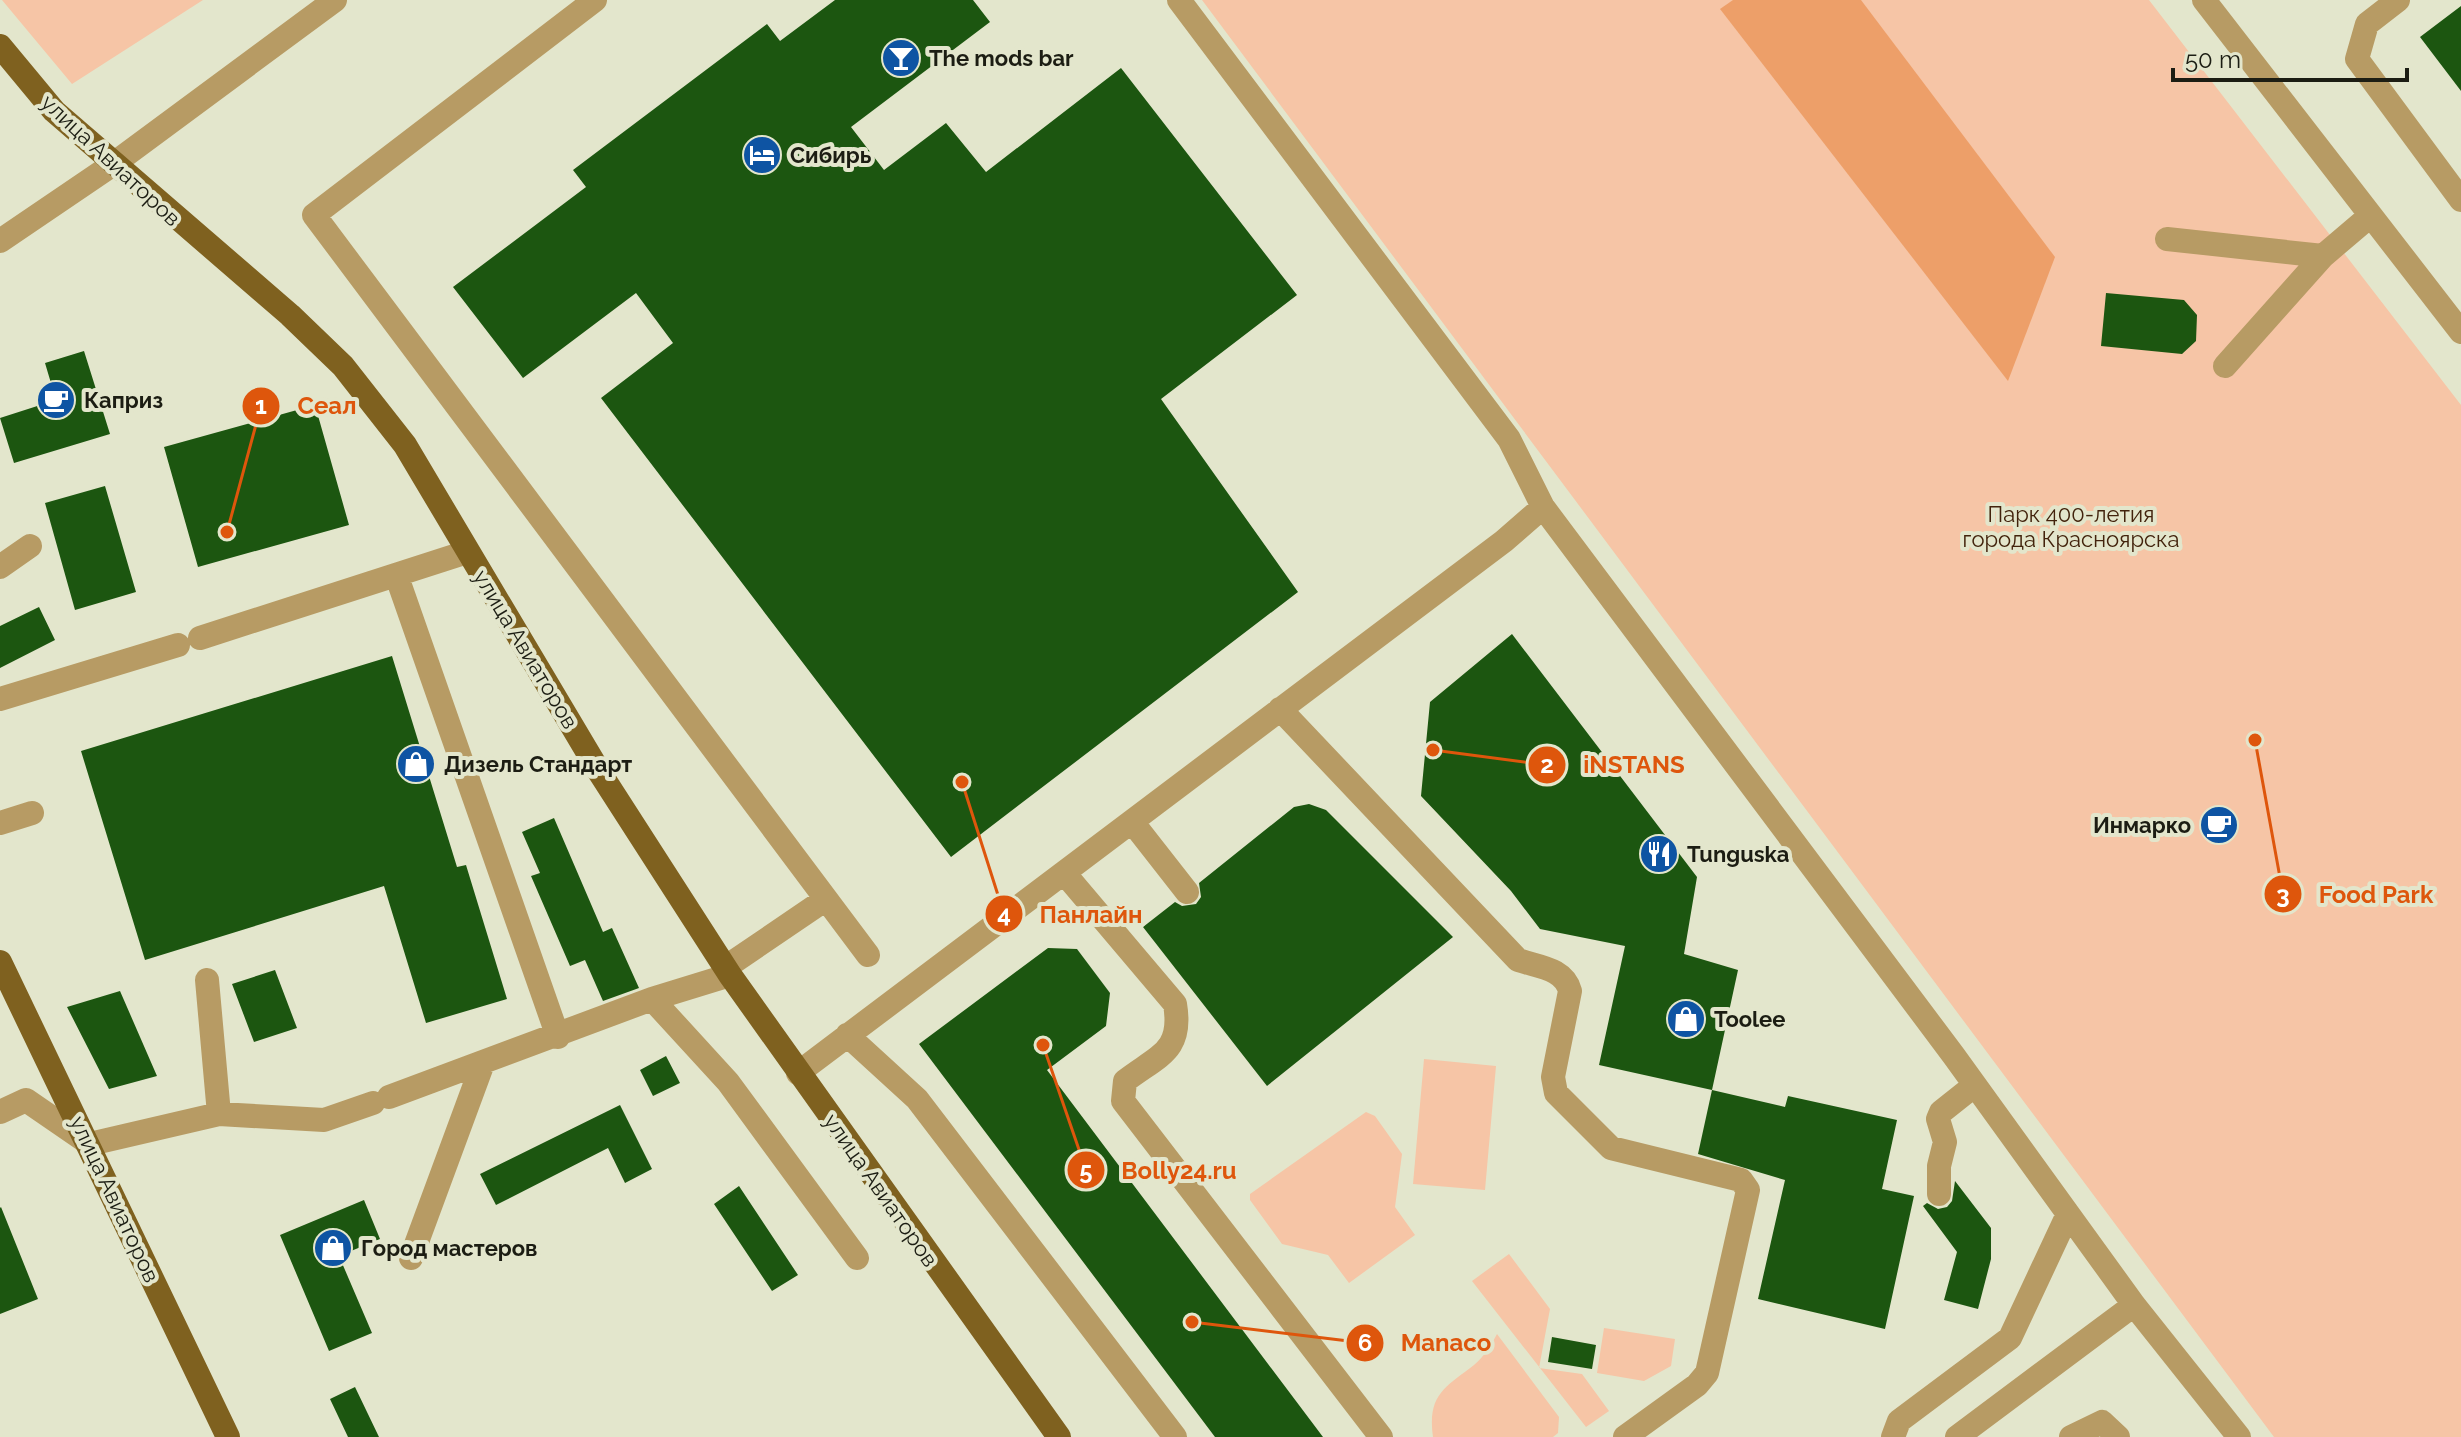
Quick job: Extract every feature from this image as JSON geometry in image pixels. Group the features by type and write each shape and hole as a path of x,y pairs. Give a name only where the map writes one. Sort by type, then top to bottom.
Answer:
{"main road":[{"name":"улица Авиаторов","path":"0,46 54,111 112,165 290,315 343,366 405,445 600,773 728,971 1059,1437"},
{"name":"улица Авиаторов","path":"0,962 228,1437"}],"street":[{"path":"0,241 112,165 335,0"},
{"path":"595,0 314,215 868,955"},
{"path":"1179,0 1509,439 1543,507 1975,1085 2134,1305 2239,1437"},
{"path":"2204,0 2461,332"},
{"path":"2398,0 2367,24 2357,59 2461,200"},
{"path":"2225,366 2323,256 2370,216"},
{"path":"2167,239 2323,256"},
{"path":"798,1073 1133,823 1504,541 1543,507"},
{"path":"0,567 30,546"},
{"path":"0,699 397,577 467,552"},
{"path":"397,577 558,1037"},
{"path":"1280,709 1518,960 1559,973 1567,980 1570,991 1553,1077 1556,1093 1611,1148 1741,1180 1748,1190 1707,1373 1697,1385 1625,1437"},
{"path":"0,823 32,813"},
{"path":"1133,823 1187,892"},
{"path":"1065,874 1175,1004 1179,1028 1170,1047 1125,1081 1123,1101 1381,1437"},
{"path":"0,1112 26,1100 90,1144 219,1114 324,1120 558,1037 728,971 826,899"},
{"path":"207,980 219,1114"},
{"path":"652,999 728,1082 857,1258"},
{"path":"847,1035 917,1099 1175,1437"},
{"path":"411,1258 483,1063"},
{"path":"1939,1194 1939,1166 1945,1142 1938,1119 1945,1107 1975,1085"},
{"path":"1893,1437 1899,1421 2010,1338 2068,1214"},
{"path":"1957,1437 2134,1305"},
{"path":"2071,1437 2102,1422 2118,1437"}],"green space":[{"path":"2,0 203,0 72,84"},
{"name":"Парк 400-летия города Красноярска","path":"1202,0 2149,0 2461,405 2461,1437 2274,1437"},
{"path":"1424,1059 1496,1066 1485,1190 1413,1184"},
{"path":"1366,1112 1375,1116 1402,1154 1395,1207 1415,1235 1349,1283 1328,1255 1282,1244 1250,1200 1250,1194"},
{"path":"1509,1254 1550,1309 1539,1367 1472,1281"},
{"path":"1604,1328 1675,1339 1671,1366 1644,1381 1597,1373"},
{"path":"1497,1334 1559,1417 1558,1433 1553,1437 1433,1437 1436,1401 1447,1386 1481,1358"},
{"path":"1540,1368 1582,1374 1609,1411 1586,1427"}],"shaded area":[{"path":"1733,0 1861,0 2055,257 2008,381 1720,9"}],"building":[{"path":"835,0 973,0 990,22 851,127 884,170 946,123 986,172 1121,68 1297,295 1161,399 1298,592 951,857 601,398 673,343 636,293 523,378 453,287 586,187 573,170 767,24 780,41"},
{"path":"2461,6 2461,91 2420,37"},
{"path":"2106,293 2184,300 2197,315 2196,341 2182,354 2101,346"},
{"path":"84,351 110,434 14,463 0,418 56,400 45,363"},
{"path":"315,405 349,525 198,567 164,447"},
{"path":"105,486 136,592 75,610 45,503"},
{"path":"39,607 55,640 0,668 0,626"},
{"path":"1512,634 1697,877 1684,954 1738,970 1712,1090 1599,1065 1625,946 1540,929 1511,891 1421,796 1430,702"},
{"path":"392,656 457,867 466,865 507,999 426,1023 384,886 145,960 81,751"},
{"path":"1309,804 1326,810 1453,937 1267,1086 1143,927 1175,902 1182,906 1196,904 1201,897 1199,883 1294,807"},
{"path":"554,818 603,932 612,928 639,988 603,1001 585,960 570,966 531,876 540,873 522,832"},
{"path":"1048,948 1077,949 1110,993 1106,1026 1047,1070 1323,1437 1215,1437 919,1044"},
{"path":"275,970 297,1028 254,1042 232,984"},
{"path":"120,991 157,1076 109,1089 67,1007"},
{"path":"666,1056 680,1083 653,1096 640,1070"},
{"path":"1712,1090 1785,1107 1788,1096 1897,1120 1882,1189 1914,1196 1885,1329 1758,1299 1785,1180 1698,1154"},
{"path":"620,1105 652,1169 625,1183 608,1148 496,1205 480,1174"},
{"path":"1955,1181 1991,1228 1991,1259 1978,1309 1944,1300 1957,1252 1923,1206 1927,1203 1938,1209 1947,1207 1952,1201"},
{"path":"739,1186 798,1275 772,1291 714,1204"},
{"path":"364,1200 380,1239 339,1256 372,1333 329,1351 280,1235"},
{"path":"0,1208 38,1299 0,1314"},
{"path":"1552,1337 1596,1345 1592,1369 1548,1362"},
{"path":"355,1387 379,1437 348,1437 330,1399"}],"place":[{"name":"The mods bar","path":"901,58"},
{"name":"Сибирь","path":"762,155"},
{"name":"Каприз","path":"56,400"},
{"name":"Сеал","path":"227,532"},
{"name":"Food Park","path":"2255,740"},
{"name":"iNSTANS","path":"1433,750"},
{"name":"Дизель Стандарт","path":"416,764"},
{"name":"Панлайн","path":"962,782"},
{"name":"Инмарко","path":"2219,825"},
{"name":"Tunguska","path":"1659,854"},
{"name":"Toolee","path":"1686,1019"},
{"name":"Bolly24.ru","path":"1043,1045"},
{"name":"Город мастеров","path":"333,1248"},
{"name":"Manaco","path":"1192,1322"}]}
